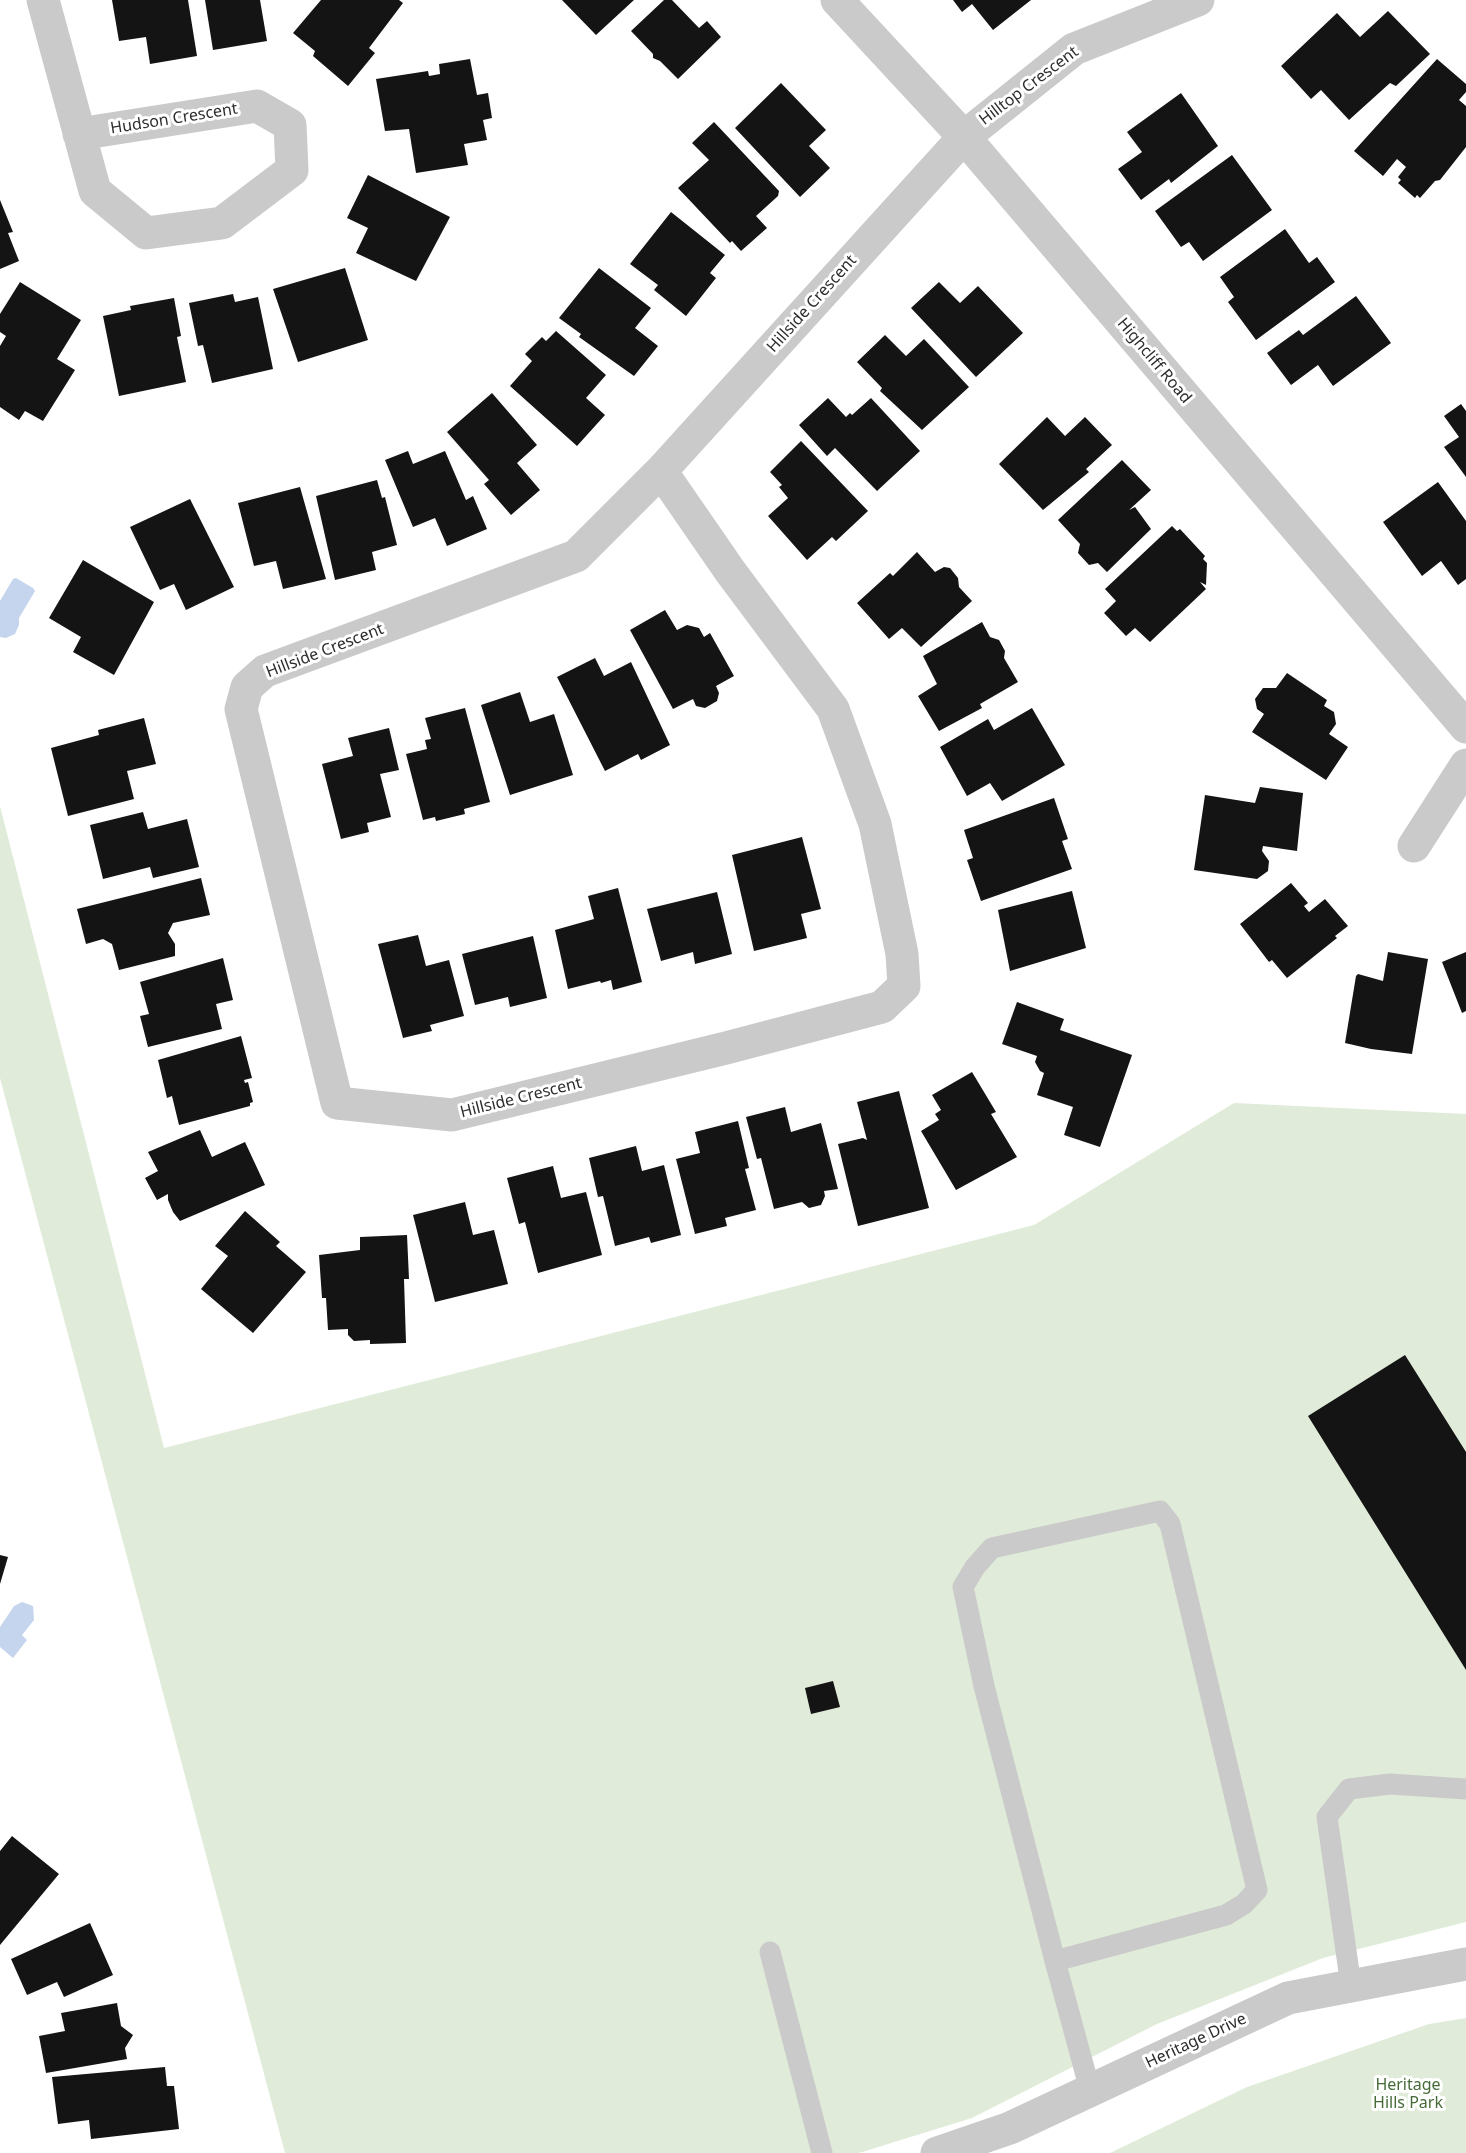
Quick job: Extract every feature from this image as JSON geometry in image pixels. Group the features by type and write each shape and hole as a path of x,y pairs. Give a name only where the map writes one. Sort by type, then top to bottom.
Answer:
{"street":[{"name":"Hudson Crescent","path":"43,0 79,134 95,191 146,233 222,223 292,170 290,125 257,106 79,134"},
{"name":"Highcliff Road","path":"837,0 964,137 1466,727"},
{"name":"Hilltop Crescent","path":"964,137 1074,49 1198,0"},
{"name":"Hillside Crescent","path":"661,471 730,571 833,709 875,824 902,954 904,986 882,1007 453,1115 337,1103 241,709 247,687 265,671 576,556 661,471 964,137"},
{"path":"1414,846 1466,765"},
{"name":"Heritage Drive","path":"937,2153 1010,2128 1288,1998 1466,1964"}],"lane":[{"path":"1055,1961 1226,1915 1244,1904 1257,1890 1170,1524 1160,1511 992,1548 975,1567 963,1587 984,1686 1055,1961 1090,2090"},
{"path":"1351,1986 1327,1817 1349,1789 1390,1784 1466,1789"},
{"path":"770,1952 822,2153"}],"green space":[{"path":"0,806 164,1448 1034,1225 1234,1103 1466,1114 1466,1922 1323,1958 1157,2024 972,2118 859,2153 285,2153 0,1078"},
{"name":"Heritage Hills Park","path":"1466,2018 1466,2153 1110,2153 1247,2087 1429,2024"}],"water":[{"path":"16,578 35,591 19,618 15,634 6,638 0,637 0,601 13,579"},
{"path":"22,1602 33,1606 34,1620 22,1635 27,1640 13,1658 0,1647 0,1627 14,1606"}],"building":[{"path":"112,0 188,0 197,56 150,64 146,37 119,41"},
{"path":"205,0 260,0 267,41 213,50"},
{"path":"321,0 399,0 403,3 369,48 375,53 348,86 313,56 315,51 293,33"},
{"path":"562,0 634,0 596,35"},
{"path":"664,0 672,0 699,28 707,21 721,37 678,79 660,61 653,58 653,54 631,31"},
{"path":"953,0 1031,0 993,30 972,4 962,12"},
{"path":"1388,11 1430,54 1396,86 1390,83 1349,120 1321,90 1311,99 1281,66 1337,13 1360,37"},
{"path":"470,59 477,95 488,93 492,118 483,120 487,140 464,144 468,165 416,173 409,129 385,131 376,79 428,71 429,76 440,74 439,64"},
{"path":"1437,59 1466,84 1466,92 1459,100 1466,106 1466,147 1440,180 1435,181 1420,198 1417,195 1415,198 1398,183 1401,180 1398,177 1406,167 1397,159 1383,176 1354,151"},
{"path":"781,83 826,130 809,146 830,168 800,197 735,128"},
{"path":"1181,93 1218,146 1171,183 1169,179 1141,200 1118,169 1142,152 1127,132"},
{"path":"714,122 779,191 778,196 756,216 767,228 741,251 732,241 730,243 678,188 709,160 692,143"},
{"path":"1232,155 1272,210 1203,261 1189,242 1181,247 1155,211"},
{"path":"368,175 450,217 416,281 356,253 368,228 347,218"},
{"path":"0,200 13,232 8,233 19,261 0,269"},
{"path":"671,212 725,255 710,273 716,278 686,316 654,290 658,285 630,264"},
{"path":"1285,229 1309,263 1317,257 1335,282 1256,340 1228,302 1234,297 1220,277"},
{"path":"345,268 368,340 298,362 273,289"},
{"path":"599,268 651,308 635,328 658,346 634,376 579,337 581,334 559,318"},
{"path":"20,282 81,320 57,359 75,370 43,421 25,411 19,420 0,407 0,346 6,336 0,332 0,314"},
{"path":"939,282 960,303 978,286 1023,333 976,377 911,308"},
{"path":"233,294 235,302 258,297 273,369 212,383 203,345 198,346 189,303"},
{"path":"1356,296 1391,343 1333,386 1318,365 1291,385 1267,353 1299,330 1303,335"},
{"path":"174,298 181,336 177,337 186,382 119,396 103,316 131,310 130,306"},
{"path":"556,331 606,375 586,398 605,415 577,446 510,386 532,361 525,354 542,337 546,341"},
{"path":"885,335 906,356 924,339 969,387 922,430 880,391 882,388 857,362"},
{"path":"492,393 537,445 517,463 540,490 511,515 484,484 489,480 447,432"},
{"path":"828,398 846,417 850,413 852,415 871,398 920,451 877,491 835,448 827,456 799,425"},
{"path":"1461,404 1466,411 1466,477 1444,447 1459,437 1444,416"},
{"path":"1047,417 1065,436 1085,417 1112,445 1086,469 1089,472 1043,510 999,464"},
{"path":"801,441 868,511 836,541 832,537 807,560 768,516 788,498 779,487 782,485 770,472"},
{"path":"408,451 413,464 445,451 466,500 473,496 487,529 447,546 435,518 413,527 385,460"},
{"path":"1122,460 1151,490 1129,510 1135,507 1151,529 1107,572 1098,563 1089,565 1078,553 1080,544 1058,520"},
{"path":"377,480 382,498 385,497 397,545 372,552 376,570 335,580 316,496"},
{"path":"1438,482 1466,521 1466,579 1458,585 1441,561 1422,576 1383,522"},
{"path":"300,487 326,579 283,589 276,561 254,566 238,503"},
{"path":"190,499 234,587 186,610 174,584 160,590 130,527"},
{"path":"1172,526 1177,531 1180,529 1205,556 1203,559 1207,563 1206,585 1200,582 1206,589 1150,642 1135,628 1126,636 1104,613 1116,601 1105,589"},
{"path":"917,552 935,572 944,567 950,568 958,578 959,587 972,601 921,647 902,628 889,639 857,603 890,573 893,576"},
{"path":"83,560 154,602 114,675 73,652 81,637 49,618"},
{"path":"665,610 677,630 687,625 699,628 704,637 710,633 734,676 716,686 719,693 717,701 705,708 696,706 693,699 673,709 630,630"},
{"path":"982,622 990,637 999,640 1005,651 1004,658 1018,682 980,704 982,708 939,731 918,696 937,684 923,656"},
{"path":"595,658 604,676 631,662 670,745 641,760 638,754 605,771 557,677"},
{"path":"1287,673 1327,700 1324,706 1334,712 1336,724 1329,734 1348,747 1326,780 1252,732 1264,714 1257,709 1255,699 1263,688 1276,688"},
{"path":"520,692 530,722 554,714 573,775 510,795 481,705"},
{"path":"465,708 490,802 464,809 465,814 436,821 435,817 423,820 406,754 427,749 425,740 431,739 425,718"},
{"path":"1032,708 1065,765 1002,801 990,783 967,796 940,747 988,719 994,730"},
{"path":"144,718 156,764 127,771 134,799 68,816 51,748 99,735 98,730"},
{"path":"389,728 399,770 380,774 391,817 367,823 369,832 341,839 322,764 353,756 348,738"},
{"path":"1260,787 1303,793 1297,851 1263,846 1262,851 1269,861 1268,871 1257,879 1194,870 1205,795 1255,803"},
{"path":"1054,798 1068,839 1062,841 1072,869 981,901 967,860 973,858 964,830"},
{"path":"143,812 148,829 187,819 199,867 153,878 150,867 103,879 90,825"},
{"path":"802,837 821,909 801,914 807,938 754,951 732,855"},
{"path":"201,878 210,915 173,923 168,933 175,944 175,956 119,970 112,944 103,939 86,944 77,909"},
{"path":"1291,883 1308,903 1304,906 1309,912 1325,899 1348,926 1335,936 1337,938 1287,978 1272,960 1269,962 1240,924"},
{"path":"618,888 642,982 613,990 611,980 568,989 555,930 594,919 588,896"},
{"path":"1072,891 1086,948 1010,971 998,910"},
{"path":"717,892 732,954 695,964 693,952 661,961 647,909"},
{"path":"418,935 426,966 449,960 464,1016 430,1025 432,1031 403,1038 378,944"},
{"path":"533,936 547,998 510,1007 508,997 475,1005 462,954"},
{"path":"1388,952 1428,959 1412,1054 1345,1043 1356,976 1358,974 1383,981"},
{"path":"1466,952 1466,1011 1462,1013 1442,962"},
{"path":"223,958 233,1000 216,1004 222,1029 148,1047 140,1016 149,1014 140,982"},
{"path":"1017,1002 1064,1019 1060,1030 1132,1055 1100,1147 1064,1135 1073,1107 1037,1095 1044,1073 1040,1071 1035,1062 1037,1056 1002,1044"},
{"path":"241,1036 252,1078 244,1080 245,1083 248,1082 253,1102 250,1106 179,1125 172,1096 167,1098 158,1060"},
{"path":"972,1072 996,1112 991,1114 1017,1157 956,1190 921,1131 939,1120 935,1114 941,1110 932,1095"},
{"path":"899,1091 929,1208 858,1226 838,1144 863,1138 867,1140 857,1102"},
{"path":"785,1107 791,1132 821,1123 838,1189 824,1191 825,1196 821,1205 809,1208 802,1202 774,1209 761,1158 757,1159 746,1117"},
{"path":"738,1121 749,1168 745,1169 756,1210 725,1218 727,1226 695,1234 676,1159 700,1153 695,1132"},
{"path":"200,1130 212,1157 245,1142 265,1185 180,1221 173,1212 168,1194 157,1200 145,1178 158,1171 148,1152"},
{"path":"636,1146 642,1171 664,1165 681,1235 651,1243 649,1237 615,1246 603,1196 598,1197 589,1158"},
{"path":"553,1166 561,1198 586,1192 602,1255 538,1273 525,1222 519,1224 507,1178"},
{"path":"465,1202 473,1235 494,1230 508,1284 435,1302 413,1215"},
{"path":"245,1211 280,1242 276,1246 306,1272 253,1333 201,1289 228,1256 215,1246"},
{"path":"407,1235 409,1279 404,1279 406,1343 370,1344 370,1340 354,1341 348,1335 348,1329 328,1330 326,1298 322,1298 319,1255 360,1250 360,1237"},
{"path":"1405,1355 1466,1452 1466,1670 1308,1416"},
{"path":"0,1555 8,1557 0,1584"},
{"path":"833,1681 840,1707 811,1714 805,1688"},
{"path":"12,1836 59,1874 0,1945 0,1851"},
{"path":"90,1923 113,1975 64,1997 57,1982 27,1995 11,1959"},
{"path":"117,2003 121,2026 133,2035 125,2048 127,2059 46,2073 39,2036 65,2031 61,2013"},
{"path":"165,2067 167,2086 174,2086 179,2129 91,2139 89,2120 58,2124 52,2077"}]}
